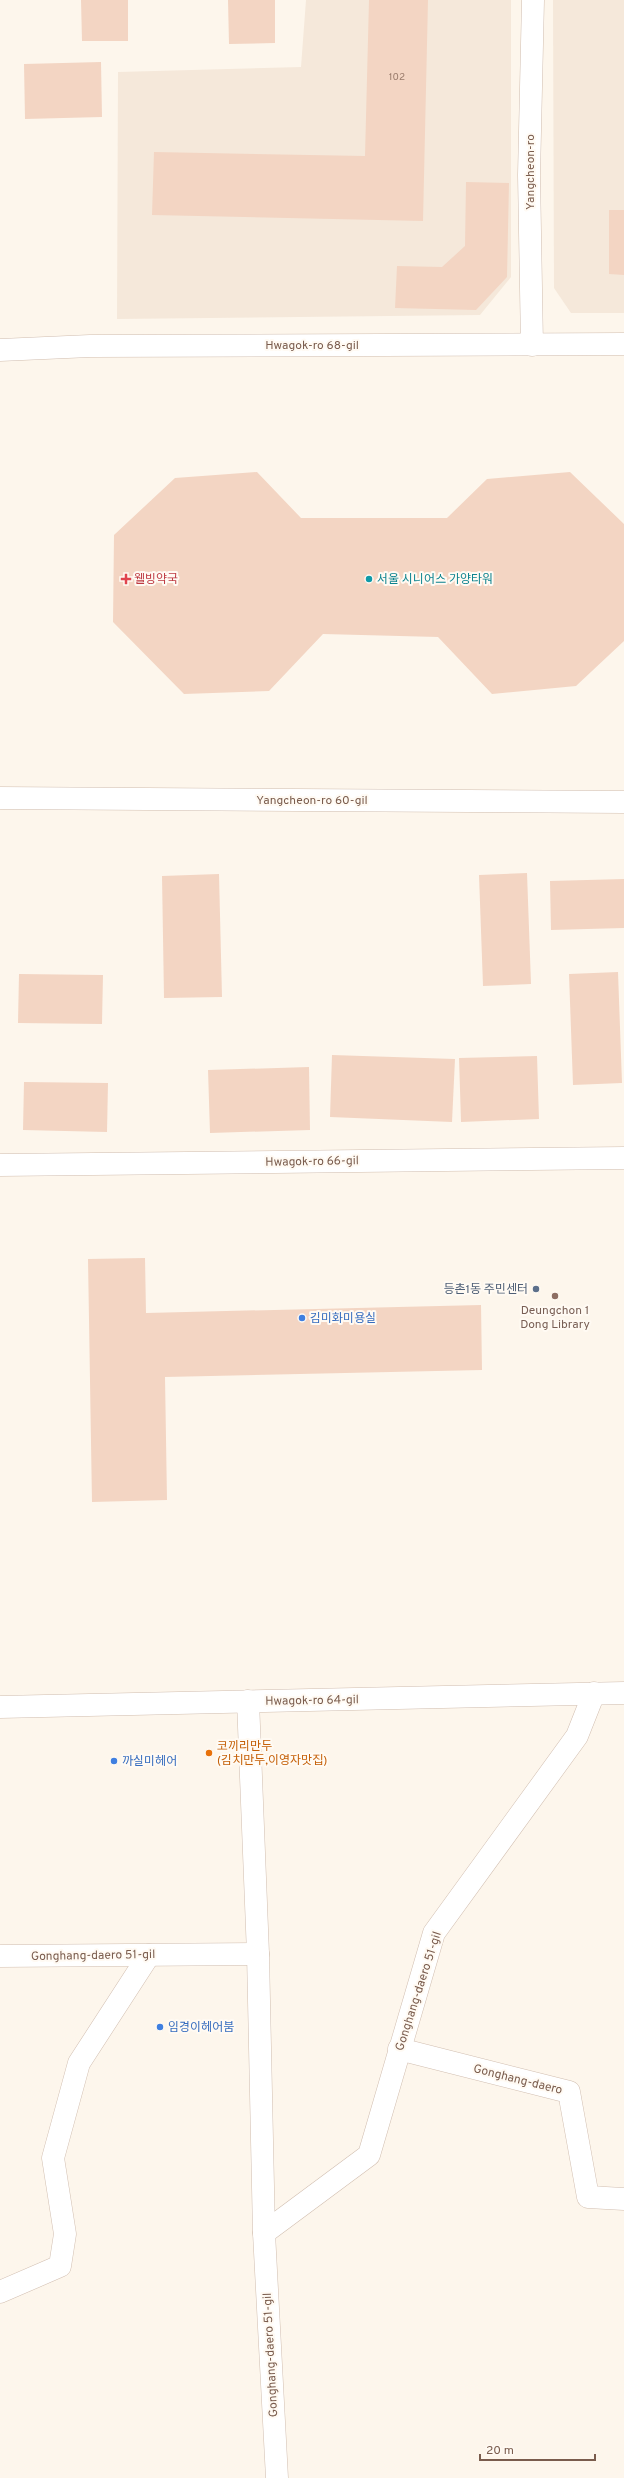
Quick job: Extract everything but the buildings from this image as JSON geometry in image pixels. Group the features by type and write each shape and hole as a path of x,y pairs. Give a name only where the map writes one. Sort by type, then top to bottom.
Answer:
{"street":[{"name":"Yangcheon-ro","path":"532,345 529,175 533,0"},
{"name":"Hwagok-ro 68-gil","path":"0,350 90,346 624,344"},
{"name":"Yangcheon-ro 60-gil","path":"0,798 624,802"},
{"name":"Hwagok-ro 66-gil","path":"0,1165 624,1158"},
{"name":"Hwagok-ro 64-gil","path":"0,1707 624,1692"},
{"name":"Gonghang-daero 51-gil","path":"264,2232 369,2155 434,1933 577,1736 594,1693"},
{"name":"Gonghang-daero 51-gil","path":"248,1701 258,1954 264,2232 277,2478"},
{"name":"Gonghang-daero 51-gil","path":"0,1956 258,1954"},
{"path":"0,2292 60,2266 65,2234 53,2158 79,2063 149,1955"},
{"name":"Gonghang-daero","path":"399,2049 570,2092 588,2197 624,2200"}],"shaded area":[{"path":"306,0 511,0 511,277 480,315 117,319 118,72 301,67"},
{"path":"553,0 624,0 624,313 571,313 554,288"}],"place":[{"name":"웰빙약국","path":"126,579"},
{"name":"서울 시니어스 가양타워","path":"369,579"},
{"name":"등촌1동 주민센터","path":"536,1289"},
{"name":"Deungchon 1 Dong Library","path":"555,1296"},
{"name":"김미화미용실","path":"302,1318"},
{"name":"코끼리만두 (김치만두,이영자맛집)","path":"209,1753"},
{"name":"까실미헤어","path":"114,1761"},
{"name":"임경이헤어붐","path":"160,2027"}]}
